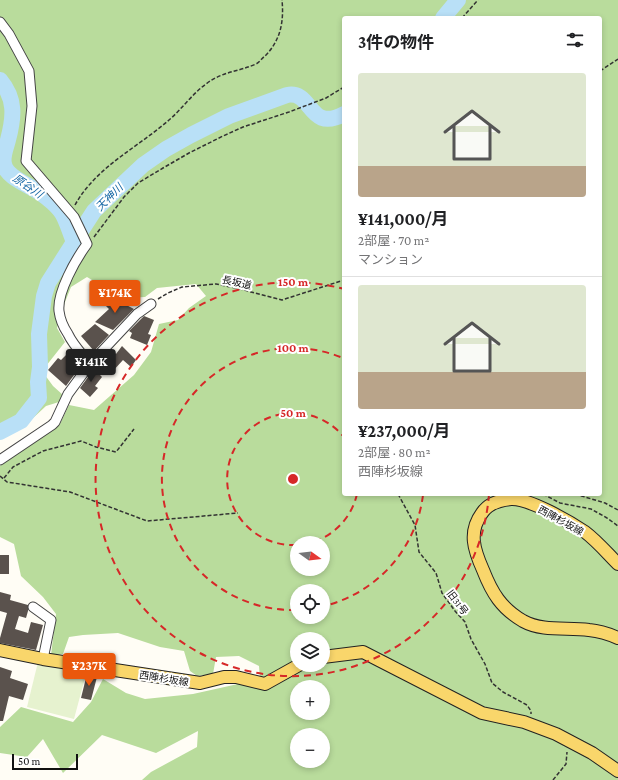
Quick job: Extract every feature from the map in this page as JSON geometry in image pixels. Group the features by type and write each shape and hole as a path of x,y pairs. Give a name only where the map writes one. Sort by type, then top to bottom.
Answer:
{"main road":[{"name":"西陣杉坂線","path":"618,564 596,541 577,527 551,513 523,501 512,499 493,504 485,508 474,527 474,550 490,587 500,603 513,614 525,622 539,627 588,630 618,638"},
{"name":"西陣杉坂線","path":"0,650 43,659 200,684 224,677 236,677 265,684 290,670"},
{"path":"330,656 362,652 482,713 524,722 562,737 592,753 618,771"}],"street":[{"path":"0,22 9,34 29,71 32,106 26,161 72,215 87,244 78,255 70,272 59,310 68,336 90,364"},
{"path":"0,460 55,422 68,394 90,364 137,314 151,304"},
{"path":"33,607 51,620 43,659"}],"path":[{"path":"72,215 81,194 99,174 169,120 205,84 221,74 258,63 269,52 277,41 282,25 282,0"},
{"path":"464,16 478,0"},
{"path":"602,70 618,59"},
{"path":"87,244 102,228 124,197 138,184 189,153 223,136 243,127 326,98 342,88"},
{"name":"長坂道","path":"151,304 168,293 182,288 216,284 240,288 282,300 342,281"},
{"path":"4,478 13,467 43,450 81,440 96,447 116,452 134,429"},
{"path":"0,476 7,482 70,492 147,521 238,513"},
{"name":"旧31号","path":"399,496 415,525 419,552 436,573 442,593 465,622 471,639 485,664 492,683 502,692 527,705 531,710 531,717 524,722"},
{"path":"547,496 560,503 592,509 618,526"},
{"path":"582,496 605,503 618,510"},
{"path":"554,780 566,764 568,749 562,737"}],"green space":[{"path":"0,0 618,0 618,780 142,780 151,772 197,747 198,731 156,753 102,735 63,773 43,739 27,757 0,753 0,727 21,707 73,722 91,702 103,679 126,693 145,699 193,694 260,679 259,666 239,656 216,657 213,674 197,676 190,671 184,651 160,647 118,633 69,637 63,654 51,655 56,614 43,597 21,576 14,544 0,537 0,466 60,424 69,405 94,410 134,375 151,352 159,324 178,320 189,308 206,296 196,284 157,288 145,297 125,298 103,304 92,291 92,280 87,277 71,287 57,328 65,342 42,371 53,386 63,395 59,402 46,406 32,419 8,435 0,435"},
{"path":"38,662 86,674 74,719 27,707"}],"building":[{"path":"113,298 134,309 113,330 95,322 109,309 106,306"},
{"path":"144,316 154,320 148,334 151,335 147,345 130,338 132,333 129,331"},
{"path":"95,324 109,335 94,351 81,336"},
{"path":"122,346 136,360 131,367 123,360 112,372 102,360 111,350 116,354"},
{"path":"71,350 82,364 66,386 48,370 58,358 61,360"},
{"path":"94,369 102,377 95,386 98,388 90,397 80,388"},
{"path":"0,555 9,555 9,574 0,574"},
{"path":"0,592 11,595 10,600 28,605 26,618 19,616 15,629 28,633 31,622 43,625 36,650 0,643 7,613 0,611"},
{"path":"0,667 12,671 10,678 28,684 23,700 9,696 3,721 0,721"},
{"path":"87,674 97,677 91,700 81,698"}],"waterway":[{"name":"天神川","path":"445,16 458,0"},
{"name":"原谷川","path":"0,80 9,94 12,108 12,124 4,152 4,164 6,169 14,178 38,191 58,208 62,213 74,242"},
{"name":"天神川","path":"0,432 21,421 39,398 39,334 44,296 48,283 94,211 143,165 166,149 229,116 287,95 295,95 302,99 317,115 324,118 332,118 342,115"}]}
